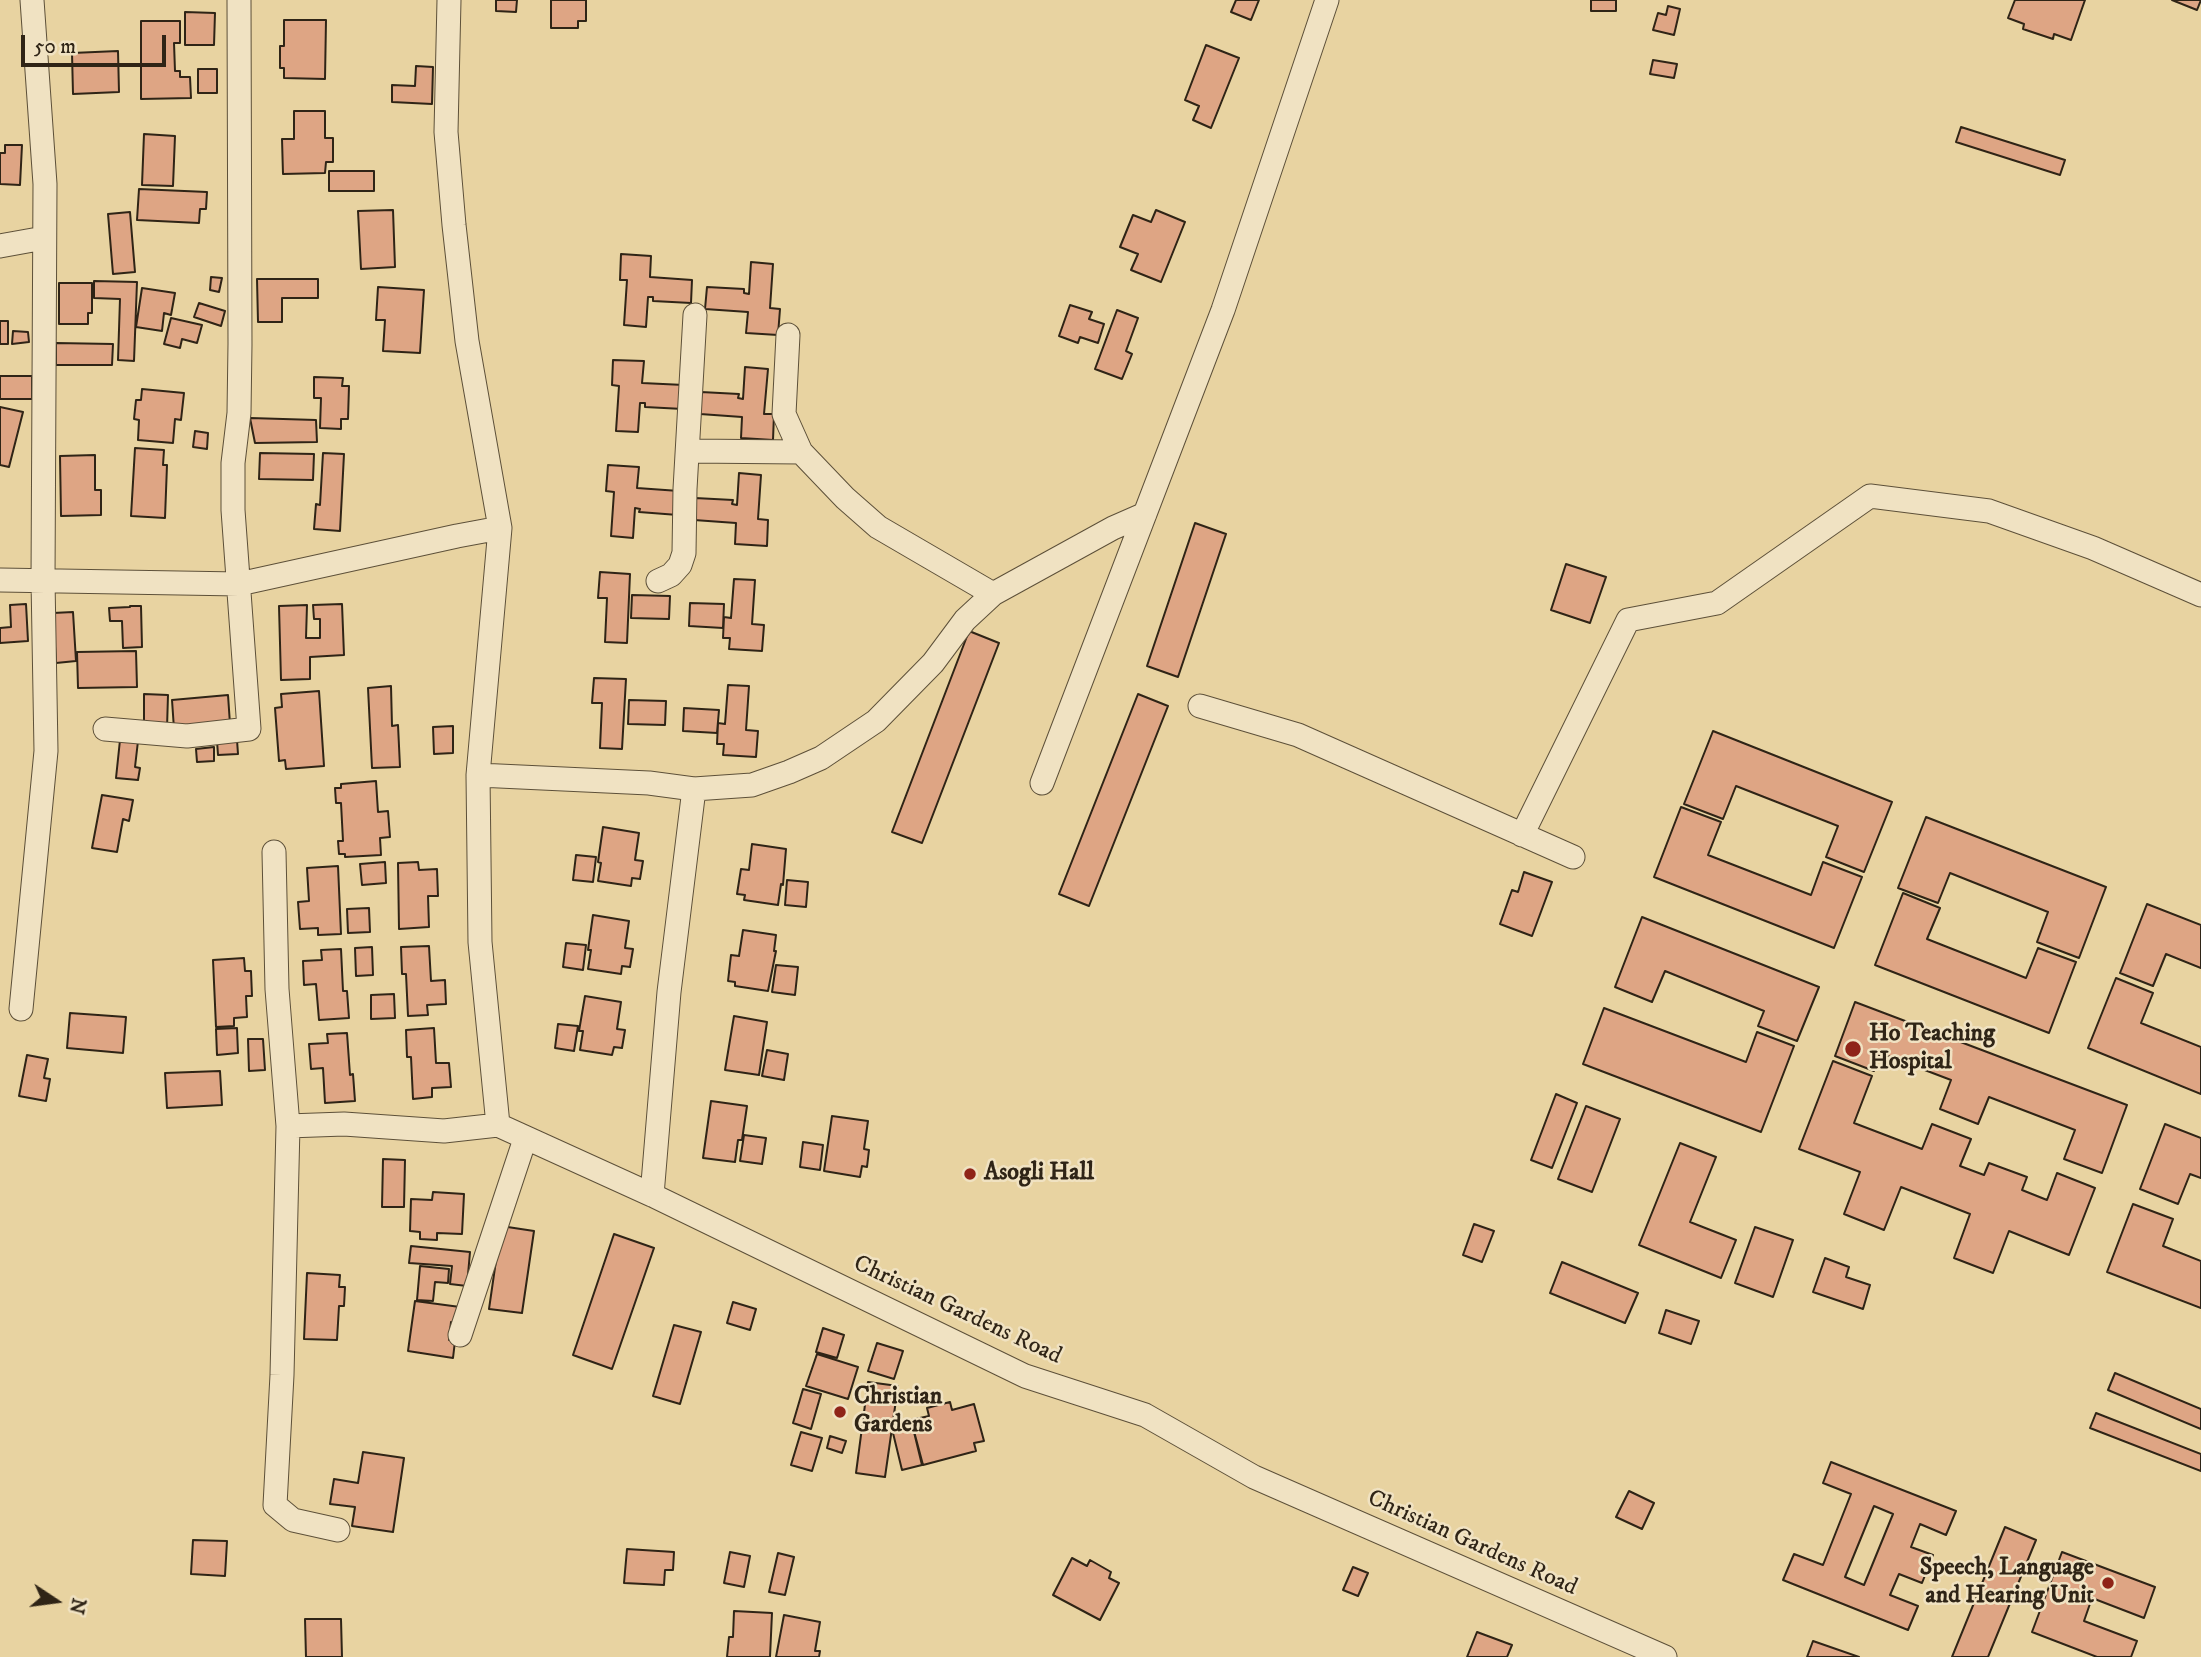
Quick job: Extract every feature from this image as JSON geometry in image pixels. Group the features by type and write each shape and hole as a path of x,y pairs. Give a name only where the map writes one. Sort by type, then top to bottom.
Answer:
{"street":[{"path":"21,1009 46,751 43,580 45,184 32,0"},
{"path":"105,729 187,736 249,729 233,510 233,463 239,413 240,331 239,0"},
{"path":"288,1126 344,1124 444,1131 498,1125 480,942 478,775 500,528 467,341 454,225 446,132 449,0"},
{"path":"1042,782 1223,310 1327,0"},
{"path":"0,246 44,238"},
{"path":"658,581 671,575 683,560 695,315"},
{"path":"788,335 784,414 801,452 845,498 878,527 993,594"},
{"path":"689,451 801,452"},
{"path":"1522,835 1628,620 1717,603 1870,496 1989,511 2093,548 2201,595"},
{"path":"478,775 649,783 694,789 752,785 821,758 876,721 933,663 965,620 993,594 1113,528 1144,514"},
{"path":"0,580 239,584 500,528"},
{"path":"1200,706 1298,735 1573,857"},
{"path":"652,1195 669,992 694,789"},
{"path":"274,852 277,989 288,1126 282,1375 275,1505 293,1520 338,1530"},
{"name":"Christian Gardens Road","path":"498,1125 652,1195 1024,1376 1145,1415 1254,1476 1665,1657"},
{"path":"460,1335 525,1139"}],"building":[{"path":"496,0 517,0 516,12 496,11"},
{"path":"551,0 586,0 586,21 578,21 578,28 551,28"},
{"path":"1236,0 1259,0 1251,20 1231,12"},
{"path":"1591,0 1616,0 1616,11 1591,11"},
{"path":"2015,0 2085,0 2071,40 2054,34 2053,39 2023,29 2024,24 2008,18"},
{"path":"2172,0 2201,0 2197,10"},
{"path":"1668,6 1680,9 1674,35 1653,30 1658,13 1666,15"},
{"path":"185,12 215,13 214,45 185,45"},
{"path":"284,20 326,20 325,79 284,78 284,68 280,68 280,46 284,46"},
{"path":"141,21 180,21 180,43 174,43 175,71 180,71 180,77 190,77 191,98 141,99"},
{"path":"1206,45 1239,58 1211,128 1193,120 1199,106 1185,100"},
{"path":"118,51 119,92 73,94 72,53"},
{"path":"1653,60 1677,64 1674,78 1650,74"},
{"path":"416,66 433,67 432,104 392,102 392,85 415,86"},
{"path":"198,69 217,69 217,93 198,93"},
{"path":"294,111 325,111 325,138 333,138 333,162 326,162 325,173 283,174 282,139 294,139"},
{"path":"1961,127 2065,160 2060,175 1956,142"},
{"path":"144,134 175,136 173,186 142,185"},
{"path":"5,145 22,145 20,185 0,184 0,153 5,153"},
{"path":"329,171 374,171 374,191 329,191"},
{"path":"139,189 207,192 206,209 200,209 199,223 137,220"},
{"path":"393,210 395,267 361,269 358,211"},
{"path":"1156,210 1185,222 1161,282 1131,270 1138,254 1120,247 1133,215 1151,222"},
{"path":"130,212 135,272 113,274 108,214"},
{"path":"621,254 651,256 650,277 692,280 691,303 653,301 653,297 648,297 646,327 624,325 627,280 620,280"},
{"path":"751,262 773,264 770,308 780,309 778,335 746,333 748,312 705,309 707,287 744,289 744,293 749,294"},
{"path":"211,277 222,278 219,292 210,290"},
{"path":"257,279 318,279 318,298 282,298 282,322 258,322"},
{"path":"94,281 137,282 134,361 118,360 120,299 94,298"},
{"path":"59,283 92,283 92,313 88,313 88,324 59,324"},
{"path":"378,287 424,290 420,353 383,351 385,320 376,320"},
{"path":"142,288 175,293 171,315 164,313 162,331 136,327"},
{"path":"199,303 225,311 221,326 194,317"},
{"path":"1070,305 1092,312 1089,319 1104,324 1098,343 1080,337 1078,343 1059,336"},
{"path":"1117,310 1138,318 1126,351 1132,354 1122,379 1095,369"},
{"path":"171,318 202,325 197,343 182,339 180,348 164,344"},
{"path":"0,321 8,321 8,344 0,344"},
{"path":"13,331 28,332 29,342 12,344"},
{"path":"56,343 113,344 112,365 56,365"},
{"path":"613,360 644,361 642,383 684,385 683,409 645,407 645,403 640,403 638,432 616,431 619,386 612,385"},
{"path":"745,367 768,369 764,414 774,414 773,440 741,438 742,417 700,414 701,392 739,394 738,398 743,399"},
{"path":"0,376 32,376 32,399 0,399"},
{"path":"314,377 343,378 342,386 349,386 348,419 341,419 341,429 320,428 321,398 314,398"},
{"path":"142,389 184,393 181,420 175,419 173,443 138,440 139,420 134,419 136,400 141,400"},
{"path":"0,407 23,412 9,467 0,465"},
{"path":"250,418 316,420 317,442 255,443"},
{"path":"195,431 208,433 207,449 193,447"},
{"path":"135,448 164,450 163,465 167,465 165,518 131,516"},
{"path":"260,453 314,454 313,480 259,479"},
{"path":"323,453 344,454 340,531 314,529 316,504 320,505"},
{"path":"95,455 95,490 101,490 101,515 61,516 60,456"},
{"path":"608,465 639,467 637,488 679,491 678,515 639,512 640,509 635,508 633,538 611,536 614,492 606,491"},
{"path":"739,473 761,475 758,519 768,520 767,546 735,544 736,523 694,520 695,498 733,500 732,504 737,505"},
{"path":"1195,523 1226,534 1178,677 1147,666"},
{"path":"1566,564 1606,577 1590,623 1551,610"},
{"path":"600,572 630,574 627,643 605,642 607,598 598,598"},
{"path":"734,579 755,580 752,624 764,625 762,651 729,649 730,638 723,638 724,617 731,618"},
{"path":"632,595 670,596 669,619 631,618"},
{"path":"690,603 724,604 723,628 689,626"},
{"path":"26,604 28,641 0,643 0,628 11,627 10,605"},
{"path":"342,604 344,655 310,657 310,679 281,680 279,606 307,605 306,638 320,638 320,619 314,619 313,605"},
{"path":"141,606 142,647 123,648 122,621 110,621 109,608"},
{"path":"73,612 76,661 56,663 53,613"},
{"path":"969,631 999,643 922,843 892,832"},
{"path":"136,651 137,687 78,688 77,652"},
{"path":"594,678 626,679 622,749 600,748 602,703 592,703"},
{"path":"728,685 749,686 746,730 758,731 756,757 723,755 724,744 717,744 718,723 725,724"},
{"path":"391,686 392,726 398,725 400,767 372,768 368,688"},
{"path":"319,691 324,766 286,769 285,760 279,761 275,708 282,707 281,694"},
{"path":"144,694 168,695 167,728 144,728"},
{"path":"1138,694 1168,706 1089,906 1059,894"},
{"path":"228,695 230,724 174,729 172,700"},
{"path":"629,700 666,701 665,725 628,724"},
{"path":"684,708 719,710 717,733 683,731"},
{"path":"453,726 453,753 434,754 433,727"},
{"path":"1713,731 1892,802 1864,872 1826,857 1838,826 1736,786 1723,819 1684,804"},
{"path":"120,740 138,741 135,767 140,768 138,780 116,778"},
{"path":"237,740 238,754 218,755 217,741"},
{"path":"214,747 214,761 197,762 196,749"},
{"path":"376,781 378,812 388,811 390,837 380,838 381,855 345,857 345,854 339,854 338,841 343,841 341,803 336,803 335,788 341,788 341,784"},
{"path":"102,795 133,800 129,821 123,819 117,852 92,848"},
{"path":"1681,807 1721,822 1708,855 1811,895 1823,862 1862,877 1834,948 1654,877"},
{"path":"1926,817 2106,887 2079,958 2037,942 2048,912 1950,873 1938,903 1898,888"},
{"path":"603,827 639,833 635,860 643,861 640,879 632,878 631,886 598,881"},
{"path":"752,844 786,849 783,885 781,884 778,905 744,900 745,895 737,894 741,869 749,870"},
{"path":"576,855 596,857 593,882 573,880"},
{"path":"385,862 386,883 362,885 360,864"},
{"path":"418,862 419,870 437,869 438,896 428,896 429,927 399,929 398,863"},
{"path":"338,866 341,934 318,935 318,928 300,929 298,902 309,901 307,868"},
{"path":"1524,872 1552,882 1532,936 1500,924 1512,890 1518,892"},
{"path":"787,880 808,882 806,907 785,905"},
{"path":"1903,893 1940,908 1927,939 2026,978 2038,948 2076,962 2049,1033 1875,965"},
{"path":"2147,904 2201,925 2201,968 2166,954 2153,986 2120,973"},
{"path":"369,908 370,932 348,933 347,909"},
{"path":"593,915 629,921 625,948 633,949 630,967 622,966 621,974 588,969"},
{"path":"1642,917 1819,987 1797,1041 1758,1026 1764,1011 1665,971 1652,1002 1615,987"},
{"path":"743,930 776,935 776,951 768,991 735,986 735,982 728,981 731,955 739,956"},
{"path":"566,943 586,945 583,970 563,967"},
{"path":"429,946 431,981 445,980 446,1004 427,1005 428,1015 408,1016 406,974 402,974 401,947"},
{"path":"372,947 373,975 356,976 355,948"},
{"path":"341,949 343,991 347,991 349,1018 319,1020 316,984 304,985 303,961 322,960 321,950"},
{"path":"244,958 245,971 251,971 252,996 246,996 247,1017 234,1018 234,1026 216,1027 213,960"},
{"path":"776,965 798,967 795,995 772,992"},
{"path":"2116,978 2153,993 2141,1023 2201,1047 2201,1094 2088,1048"},
{"path":"394,994 395,1018 371,1019 371,995"},
{"path":"585,996 621,1002 617,1029 625,1030 622,1048 614,1047 612,1055 580,1050 583,1031 579,1031"},
{"path":"1855,1002 2127,1105 2102,1173 2064,1159 2075,1130 1989,1097 1978,1124 1940,1109 1951,1080 1880,1053 1874,1071 1835,1056"},
{"path":"1604,1008 1746,1062 1757,1032 1794,1046 1761,1132 1583,1064"},
{"path":"70,1013 126,1017 123,1053 67,1048"},
{"path":"734,1016 767,1022 759,1075 725,1070"},
{"path":"558,1024 578,1026 574,1051 555,1048"},
{"path":"237,1028 238,1053 217,1055 216,1029"},
{"path":"434,1028 436,1063 449,1063 451,1087 432,1088 432,1097 413,1099 411,1057 407,1057 406,1030"},
{"path":"347,1033 355,1101 325,1103 323,1068 311,1069 309,1044 328,1043 327,1034"},
{"path":"248,1039 263,1039 265,1070 249,1071"},
{"path":"767,1050 788,1054 784,1080 762,1076"},
{"path":"27,1055 48,1059 44,1078 50,1079 46,1101 19,1096"},
{"path":"1833,1061 1872,1076 1854,1123 1922,1149 1932,1124 1971,1139 1960,1166 1984,1175 1989,1163 2027,1177 2022,1190 2047,1200 2057,1173 2095,1188 2069,1255 2009,1231 1993,1273 1954,1258 1970,1214 1901,1187 1884,1230 1844,1214 1860,1172 1799,1149"},
{"path":"220,1071 222,1105 167,1108 165,1073"},
{"path":"1556,1094 1577,1103 1552,1168 1531,1160"},
{"path":"711,1101 747,1106 742,1140 738,1140 735,1162 703,1158"},
{"path":"1586,1106 1620,1119 1592,1192 1558,1179"},
{"path":"832,1116 868,1121 864,1149 869,1150 867,1167 862,1166 860,1177 824,1171"},
{"path":"2165,1124 2201,1138 2201,1178 2190,1174 2178,1204 2140,1189"},
{"path":"744,1135 766,1138 762,1164 740,1161"},
{"path":"803,1142 823,1145 820,1170 800,1167"},
{"path":"1680,1143 1716,1157 1690,1222 1736,1240 1721,1278 1639,1245"},
{"path":"383,1159 405,1160 404,1207 382,1207"},
{"path":"433,1192 464,1194 462,1234 437,1233 437,1240 420,1239 420,1232 410,1231 411,1199 432,1200"},
{"path":"2133,1204 2173,1219 2163,1246 2201,1261 2201,1308 2107,1272"},
{"path":"1474,1224 1494,1231 1482,1262 1463,1255"},
{"path":"501,1226 534,1231 522,1313 489,1309"},
{"path":"1755,1227 1793,1240 1773,1297 1735,1283"},
{"path":"614,1234 654,1248 612,1369 573,1355"},
{"path":"411,1246 470,1252 467,1286 450,1284 452,1266 409,1263"},
{"path":"1825,1258 1849,1267 1846,1277 1870,1285 1863,1309 1813,1292"},
{"path":"1562,1262 1638,1293 1625,1323 1550,1293"},
{"path":"420,1266 449,1269 448,1283 435,1282 433,1301 417,1300"},
{"path":"307,1273 340,1275 339,1287 345,1287 344,1306 339,1306 337,1340 304,1339"},
{"path":"415,1301 460,1307 458,1323 451,1322 449,1340 455,1341 453,1358 408,1351"},
{"path":"733,1302 756,1309 750,1330 727,1323"},
{"path":"1666,1310 1699,1321 1691,1344 1659,1333"},
{"path":"674,1325 701,1332 680,1404 653,1396"},
{"path":"823,1328 844,1335 837,1358 816,1352"},
{"path":"877,1343 903,1351 894,1379 868,1371"},
{"path":"817,1354 858,1367 848,1399 806,1386"},
{"path":"2115,1373 2201,1409 2201,1429 2108,1390"},
{"path":"868,1382 898,1386 885,1477 856,1473"},
{"path":"803,1389 821,1394 811,1429 793,1423"},
{"path":"950,1402 952,1410 974,1404 984,1441 974,1443 976,1451 923,1465 911,1420 929,1416 927,1408"},
{"path":"2096,1413 2201,1454 2201,1471 2090,1428"},
{"path":"913,1428 922,1465 902,1470 893,1433"},
{"path":"801,1432 822,1438 812,1471 791,1465"},
{"path":"830,1436 846,1441 842,1453 827,1448"},
{"path":"363,1452 404,1458 393,1532 352,1526 355,1507 330,1504 334,1479 358,1483"},
{"path":"1831,1462 1956,1511 1946,1535 1920,1524 1911,1547 1933,1555 1922,1583 1899,1574 1890,1595 1918,1606 1908,1630 1783,1580 1794,1554 1823,1565 1851,1494 1823,1483","holes":["1874,1506 1893,1514 1864,1585 1845,1577"]},
{"path":"1629,1491 1654,1503 1642,1529 1616,1517"},
{"path":"2005,1527 2036,1540 1988,1657 1952,1657"},
{"path":"193,1540 227,1541 225,1576 191,1574"},
{"path":"627,1549 674,1552 673,1570 665,1570 664,1585 624,1583"},
{"path":"730,1552 750,1556 744,1587 724,1583"},
{"path":"2062,1552 2155,1587 2144,1618 2092,1598 2084,1621 2137,1641 2131,1657 2097,1657 2032,1632"},
{"path":"778,1553 794,1557 785,1595 769,1592"},
{"path":"1072,1558 1087,1566 1090,1560 1111,1572 1109,1578 1119,1583 1100,1620 1053,1595"},
{"path":"1353,1567 1368,1573 1358,1596 1343,1590"},
{"path":"734,1611 772,1613 770,1657 727,1657 729,1637 733,1637"},
{"path":"784,1615 820,1622 815,1651 820,1651 819,1657 776,1657"},
{"path":"305,1619 341,1619 342,1657 306,1657"},
{"path":"1477,1632 1512,1645 1507,1657 1467,1657"},
{"path":"1813,1641 1859,1657 1807,1657"}],"place":[{"name":"Ho Teaching Hospital","path":"1853,1049"},
{"name":"Asogli Hall","path":"970,1174"},
{"name":"Christian Gardens","path":"840,1412"},
{"name":"Speech, Language and Hearing Unit","path":"2108,1583"}]}
